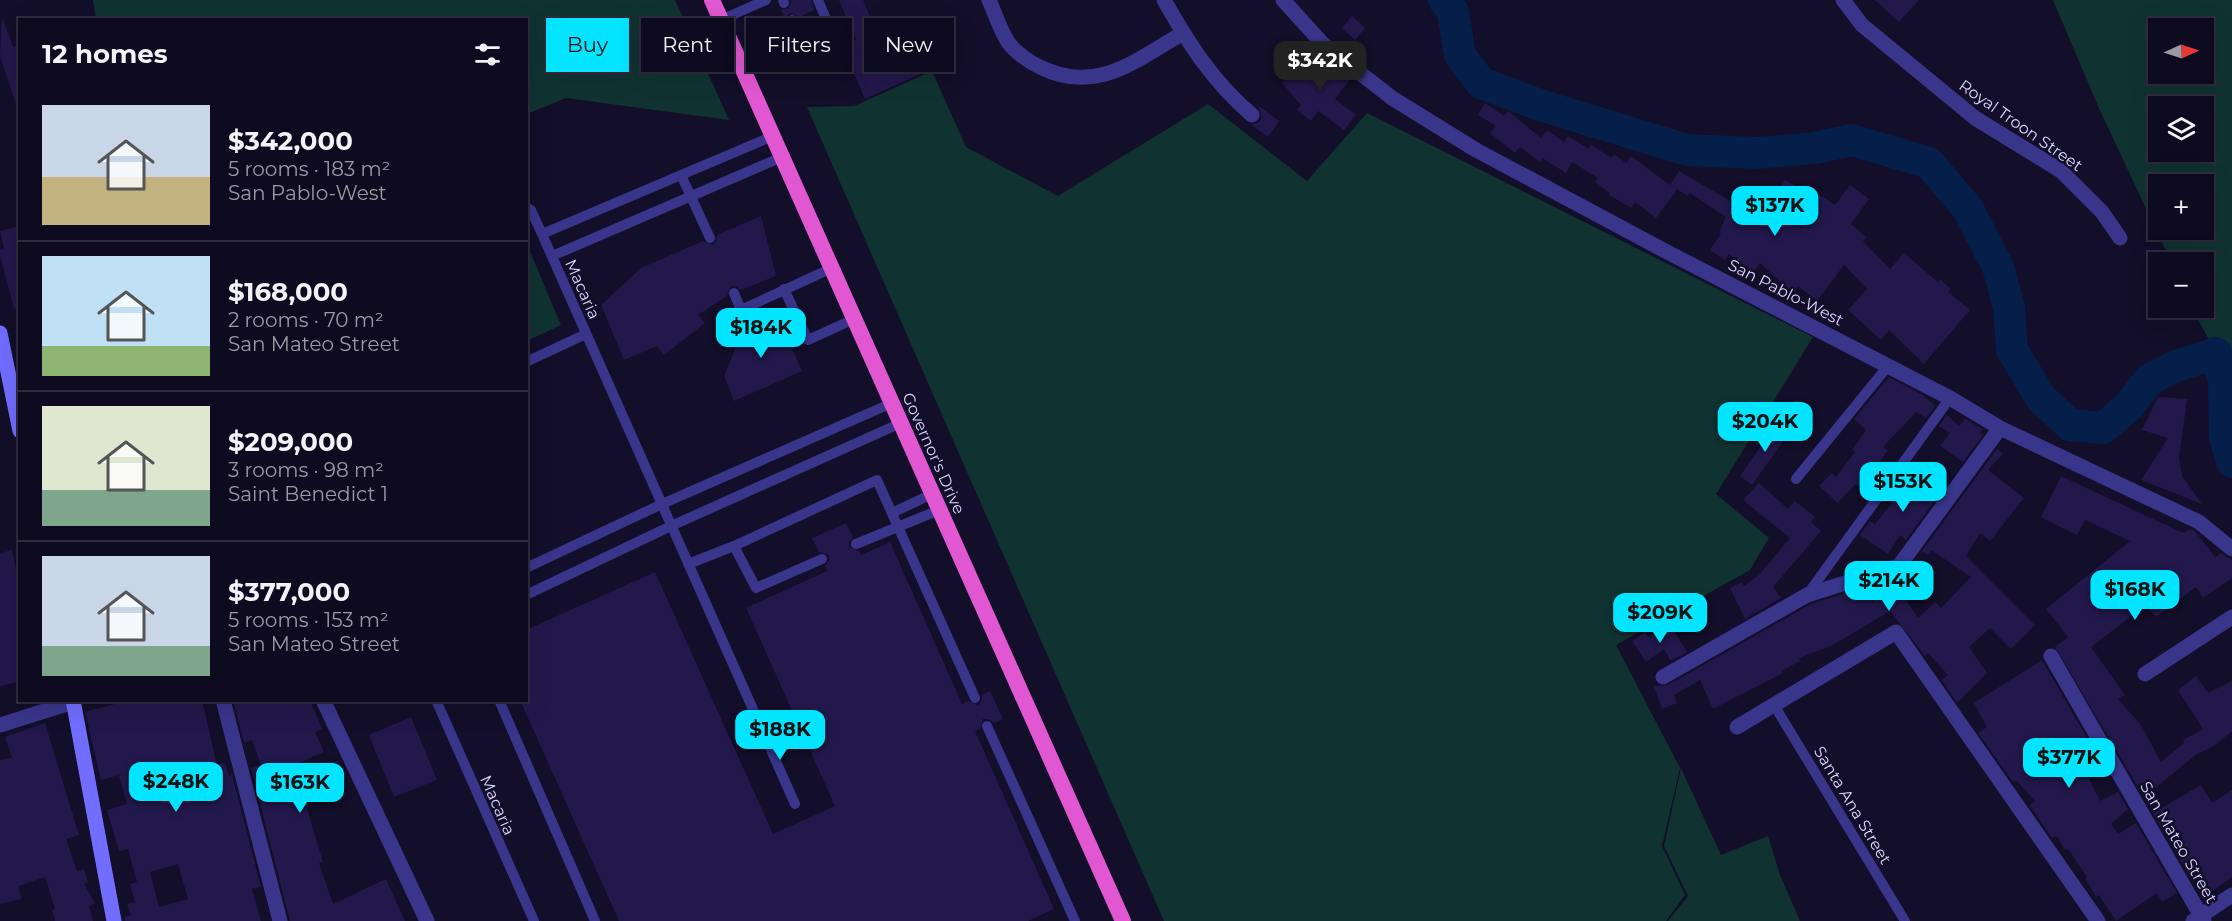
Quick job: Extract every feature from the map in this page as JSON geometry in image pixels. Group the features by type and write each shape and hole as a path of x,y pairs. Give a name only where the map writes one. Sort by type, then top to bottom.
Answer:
{"highway":[{"name":"Governor's Drive","path":"712,0 720,18"},
{"name":"Governor's Drive","path":"734,50 1123,921"}],"main road":[{"path":"0,333 18,414"},
{"path":"73,702 114,921"}],"street":[{"path":"989,0 1008,42 1032,63 1055,75 1075,79 1096,78 1119,70 1182,33"},
{"path":"1164,0 1206,70 1227,94 1252,115"},
{"name":"San Pablo-West","path":"1282,0 1323,44 1384,91 1476,150 1950,398 2000,428 2199,522 2232,549"},
{"name":"Royal Troon Street","path":"1843,0 1862,25 1975,118 2061,171 2102,212 2120,238"},
{"path":"1663,677 1807,595 1899,566 2000,428"},
{"path":"2145,674 2232,617"},
{"path":"1737,727 1896,632 2098,921"},
{"name":"San Mateo Street","path":"2051,656 2199,919"},
{"path":"0,725 70,702"},
{"path":"224,702 280,921"},
{"path":"324,702 427,921"},
{"path":"2199,919 2232,895"}],"lane":[{"path":"726,18 766,0"},
{"path":"818,0 826,18"},
{"path":"528,208 542,234 773,136"},
{"path":"552,256 782,157"},
{"path":"681,175 710,238"},
{"name":"Macaria","path":"542,234 795,804"},
{"path":"734,293 741,310 832,268"},
{"path":"784,289 808,340 854,319"},
{"name":"Macaria","path":"528,361 586,334"},
{"path":"1796,479 1888,366"},
{"path":"1807,595 1950,398"},
{"path":"528,567 662,504 892,403"},
{"path":"528,594 671,525 901,423"},
{"path":"688,564 734,546 877,480 975,698"},
{"path":"892,513 932,494"},
{"path":"856,544 939,510"},
{"path":"734,546 756,588 822,560"},
{"name":"Macaria","path":"437,702 534,921"},
{"path":"500,702 595,921"},
{"name":"Santa Ana Street","path":"1774,705 1905,921"},
{"path":"987,726 1075,921"}],"green space":[{"path":"93,0 675,0 683,18 641,18 641,72 707,72 729,120 566,98 528,114 528,18 96,18"},
{"path":"2053,0 2232,0 2232,462 2225,437 2224,380 2216,353 2197,318 2214,318 2214,252 2166,252 2161,240 2214,240 2214,174 2148,174 2148,213 2098,106"},
{"path":"932,72 966,147 1058,196 1208,104 1307,181 1367,113 1813,337 1716,494 1769,538 1750,570 1616,645 1680,768 1662,846 1685,895 1666,921 1164,921 807,107 854,106"},
{"path":"528,247 561,325 528,341"},
{"path":"1681,768 1721,855 1768,836 1780,875 1800,921 1668,921 1688,896 1664,846"}],"building":[{"path":"791,0 811,0 814,10 799,17 790,13 785,18 781,10 789,8"},
{"path":"839,0 863,0 871,18 864,18 864,72 925,72 865,99 852,69 852,42 856,40 852,31 852,18 847,18"},
{"path":"1875,0 1919,0 1899,22"},
{"path":"2,16 13,47 18,46 18,107 17,107 0,56"},
{"path":"1352,16 1365,28 1355,40 1342,28"},
{"path":"1314,55 1327,67 1331,63 1351,78 1335,99 1356,115 1344,130 1318,111 1311,121 1297,110 1301,105 1282,83 1294,72 1296,74"},
{"path":"1485,103 1504,116 1508,111 1541,138 1547,130 1564,142 1568,136 1589,149 1591,145 1612,158 1614,154 1626,163 1631,156 1677,190 1656,218 1635,202 1631,208 1609,195 1610,193 1595,182 1598,178 1572,162 1566,173 1542,158 1540,162 1520,147 1515,153 1490,133 1496,126 1478,115"},
{"path":"1259,106 1279,121 1268,137 1251,125 1259,122 1261,118"},
{"path":"1679,171 1732,202 1738,189 1770,205 1785,180 1807,193 1810,188 1835,205 1850,185 1869,199 1851,224 1866,237 1863,241 1890,269 1904,253 1938,282 1940,279 1951,289 1948,292 1970,310 1924,364 1889,330 1881,340 1848,310 1867,289 1844,265 1817,301 1798,286 1792,293 1760,263 1753,272 1729,254 1725,260 1710,250 1721,233 1719,232 1726,217 1690,193 1688,196 1670,185"},
{"path":"761,216 776,276 741,290 736,286 731,286 727,296 698,315 705,323 664,355 657,346 624,360 601,305 641,268 703,241 713,245 717,235"},
{"path":"18,226 18,308 14,309 0,255 0,249 4,248 0,231"},
{"path":"777,314 802,371 734,401 724,376 744,328"},
{"path":"1889,377 1923,395 1935,406 1926,418 1916,412 1883,447 1888,450 1876,467 1873,465 1858,486 1855,484 1838,503 1819,486 1832,473 1836,477 1855,452 1852,450 1866,430 1854,419"},
{"path":"2158,397 2187,399 2179,458 2182,476 2202,504 2141,480 2168,438 2142,430"},
{"path":"1947,415 1959,426 1965,419 1983,429 1980,433 1983,435 1963,462 1940,446 1950,433 1939,426"},
{"path":"1778,421 1791,430 1752,485 1740,476"},
{"path":"1997,449 2003,454 1988,470 2024,498 1990,541 1980,533 1966,556 2035,625 2011,649 1990,628 1969,647 1987,673 1957,703 1942,680 1948,675 1928,653 1925,656 1890,611 1833,645 1799,658 1800,661 1782,671 1783,673 1713,709 1700,680 1674,695 1677,703 1662,709 1654,686 1668,685 1811,604 1885,581 1890,594 1899,589 1918,618 1935,602 1941,608 1971,577 1931,550 1928,555 1922,551"},
{"path":"1918,471 1943,489 1906,540 1900,535 1888,554 1860,535 1870,521 1875,524"},
{"path":"2061,476 2183,533 2190,529 2194,530 2215,557 2221,553 2232,560 2232,578 2203,598 2196,587 2156,617 2146,605 2091,647 2125,695 2118,699 2141,725 2161,762 2184,743 2183,740 2203,729 2178,690 2196,676 2208,693 2232,681 2232,731 2214,746 2197,754 2144,797 2055,647 2068,637 2046,609 2130,541 2085,520 2077,535 2041,517"},
{"path":"1759,483 1788,509 1795,501 1815,517 1811,522 1821,531 1773,587 1781,598 1745,619 1730,588 1742,582 1744,586 1759,575 1790,538 1743,500"},
{"path":"846,523 853,537 849,542 849,547 859,551 861,555 890,542 962,704 968,701 978,705 982,695 990,691 1003,719 994,723 983,719 980,729 975,731 1054,909 1028,921 619,921 521,702 528,702 528,629 655,572 773,834 835,806 746,608 827,571 825,566 829,555 819,552 812,538"},
{"path":"12,550 18,579 18,682 0,686 0,553"},
{"path":"1669,623 1687,652 1671,661 1664,649 1646,662 1632,641 1645,632 1648,637"},
{"path":"2042,660 2098,757 2083,766 2100,801 2118,792 2128,809 2111,824 2118,834 2136,823 2177,893 2162,902 2157,893 2116,921 2099,895 2096,897 2085,878 2087,877 2068,849 2065,850 2057,836 2052,838 2043,825 2030,805 2035,801 2016,780 2013,782 1978,733 1987,727 1974,703"},
{"path":"122,702 202,702 217,765 225,763 229,776 232,775 261,887 252,889 261,921 125,921 124,917 131,915 127,904 135,902 130,884 137,882 128,849 119,851 107,810 127,804 119,775 101,780 85,712","holes":["178,864 188,899 159,907 150,872"]},
{"path":"238,702 311,702 322,729 315,732 324,752 294,765 323,862 319,863 333,904 386,879 405,921 290,921 251,768 261,765 252,740 244,743 234,704"},
{"path":"411,717 437,780 394,797 369,735"},
{"path":"45,723 79,835 66,839 77,871 84,869 88,882 84,884 95,903 89,906 93,921 55,921 52,910 55,909 45,877 19,886 21,899 0,904 0,760 12,758 5,737"},
{"path":"2201,785 2212,803 2232,790 2232,877 2207,895 2197,880 2193,882 2153,813"}],"waterway":[{"path":"1444,0 1453,12 1460,55 1481,83 1543,106 1687,150 1757,153 1815,148 1852,140 1929,163 1968,209 1998,267 2009,307 2012,350 2041,398 2070,425 2103,428 2128,407 2150,379 2174,367 2216,353 2224,380 2225,437 2232,462"}]}
